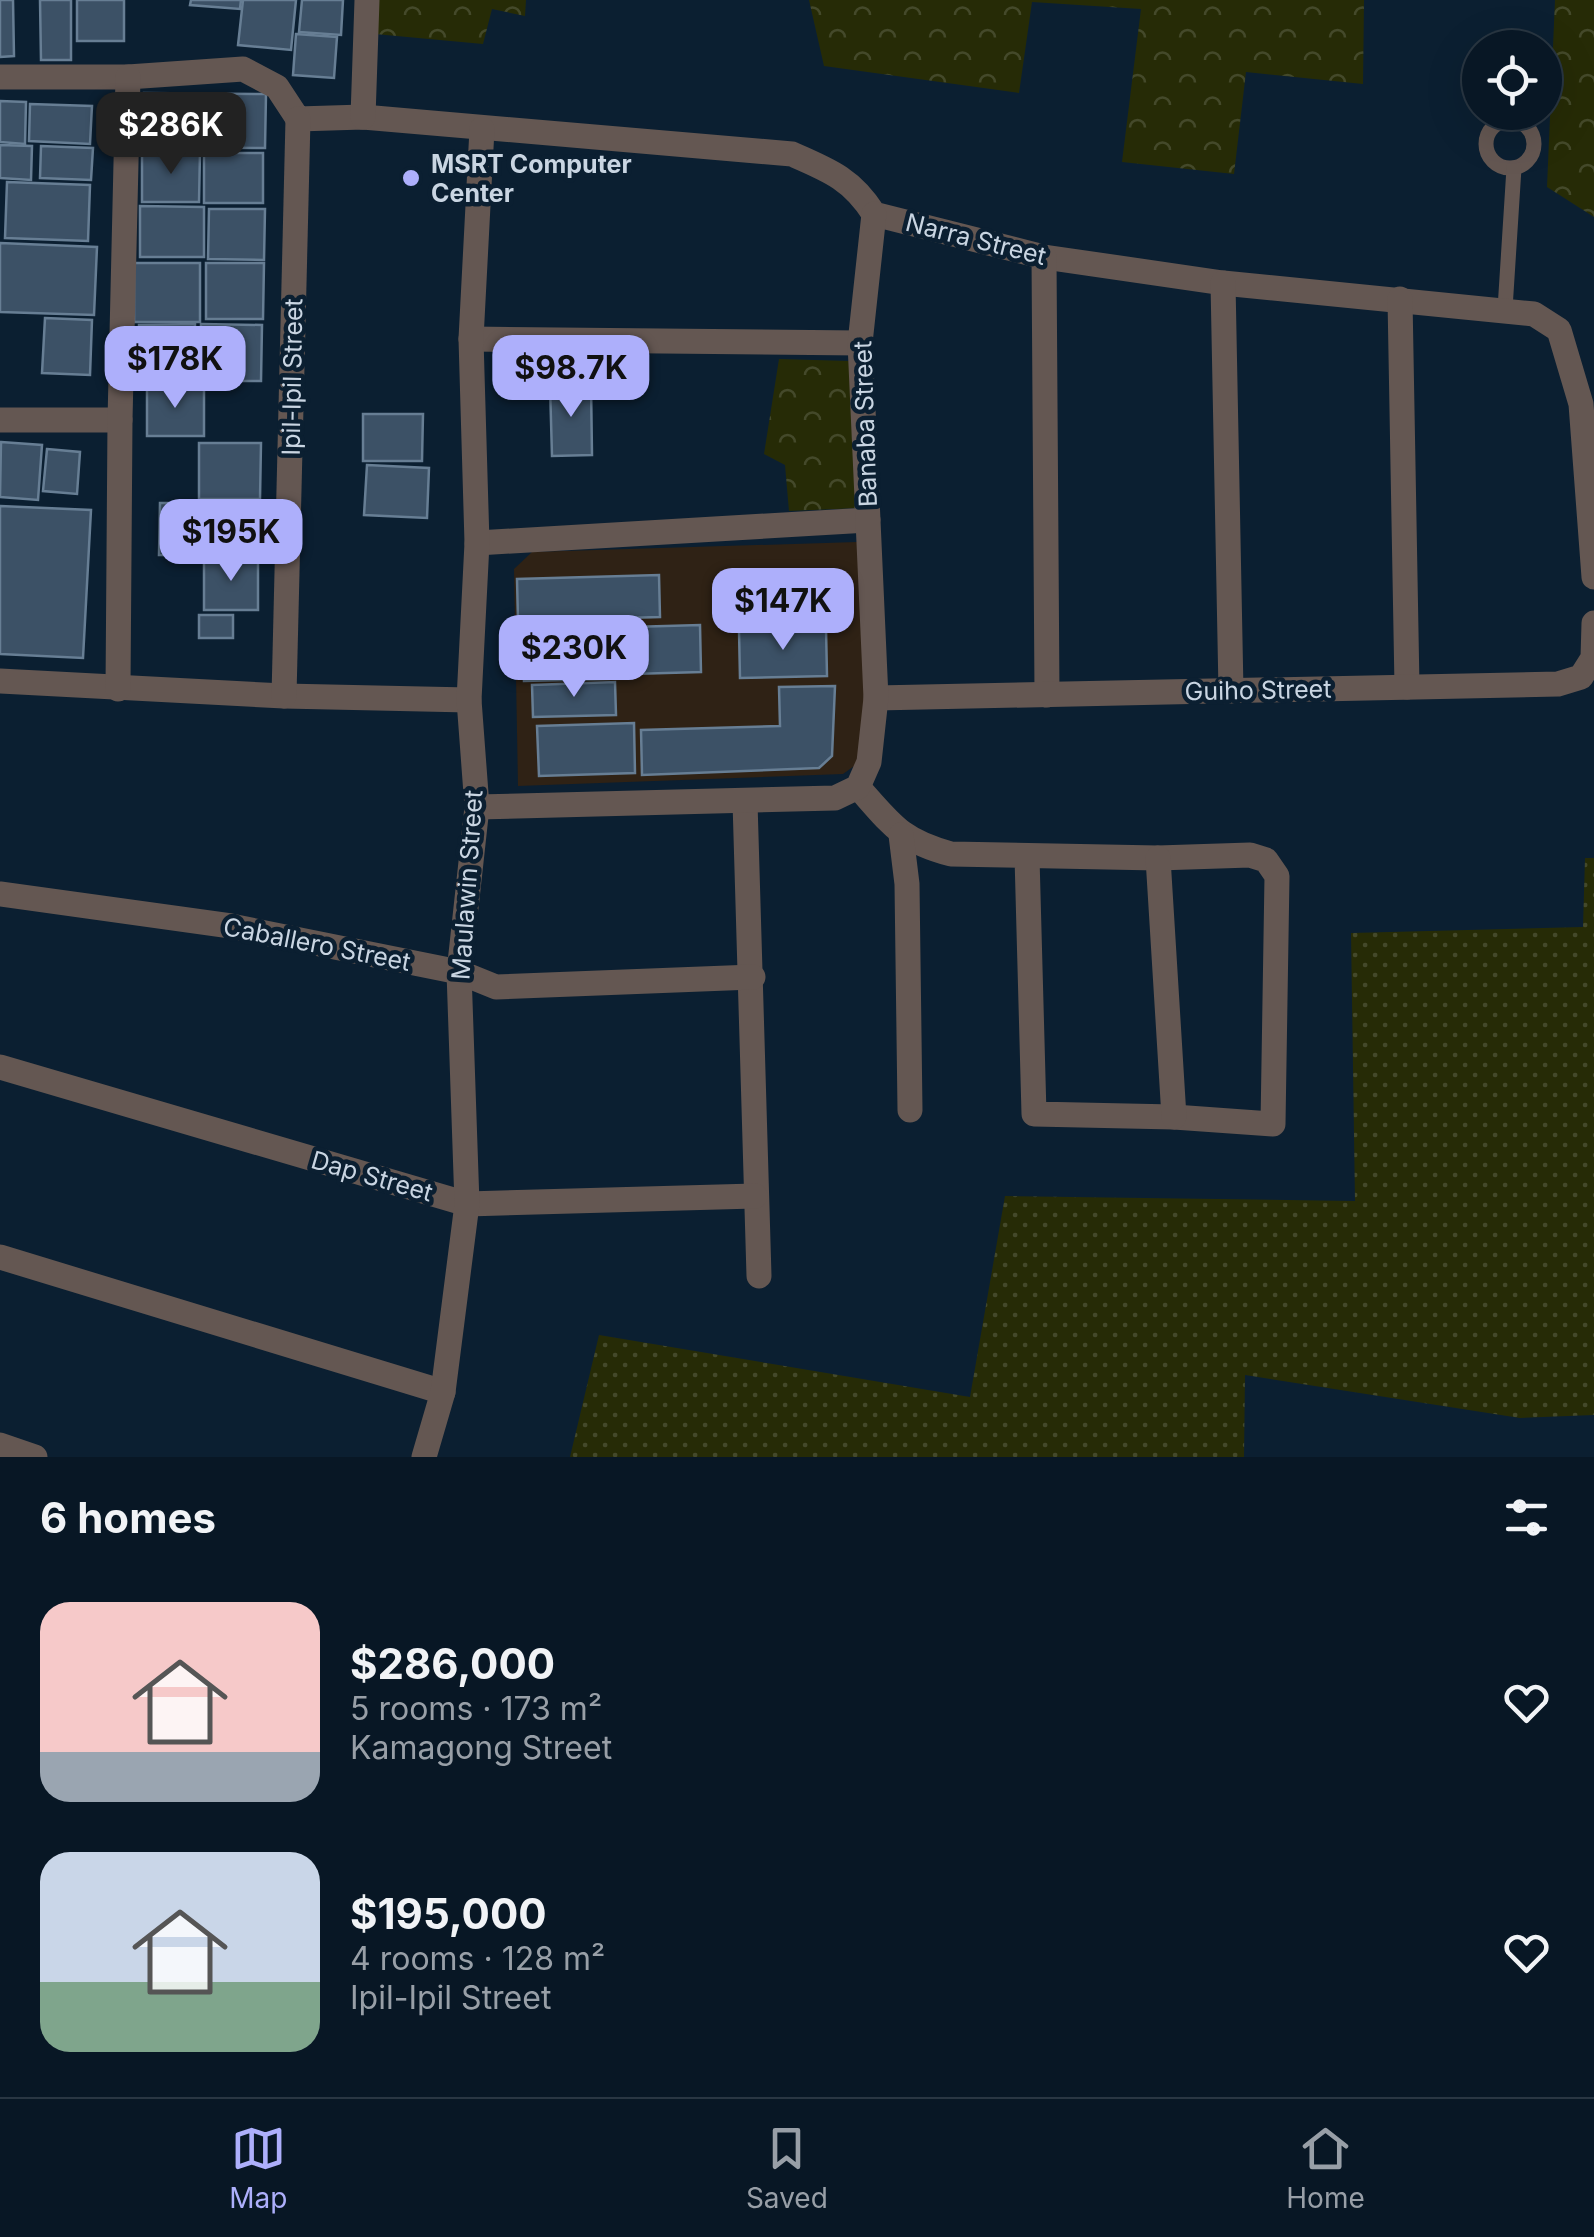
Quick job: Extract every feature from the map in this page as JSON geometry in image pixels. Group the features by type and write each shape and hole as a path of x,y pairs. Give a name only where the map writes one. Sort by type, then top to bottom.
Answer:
{"street":[{"path":"363,117 367,0"},
{"path":"0,78 128,77 243,69 276,87 298,119"},
{"path":"118,689 128,77"},
{"name":"Narra Street","path":"298,119 363,117 792,154 859,190 874,214 1044,257 1222,283 1534,314 1559,330 1581,404 1594,577"},
{"name":"Ipil-Ipil Street","path":"284,696 298,119"},
{"name":"Maulawin Street","path":"424,1457 443,1392 467,1204 459,972 477,806 469,700 476,543 471,339 482,129"},
{"name":"Banaba Street","path":"846,793 870,762 876,698 860,343 874,214"},
{"path":"1044,257 1047,694"},
{"path":"1222,283 1231,691"},
{"path":"1400,299 1407,687"},
{"path":"471,339 860,343"},
{"path":"0,420 120,420"},
{"path":"476,543 868,520"},
{"name":"Guiho Street","path":"876,698 1558,684 1580,677 1593,658 1594,623"},
{"path":"0,681 284,696 469,700"},
{"path":"477,806 745,802 846,793 901,835 924,847 951,854 1158,858 1250,855 1266,860 1277,876 1273,1124 1174,1116 1034,1114 1027,857"},
{"path":"745,802 759,1276"},
{"path":"901,835 906,884 910,1110"},
{"path":"1158,858 1174,1116"},
{"name":"Caballero Street","path":"0,894 231,926 459,972 496,987 753,977"},
{"name":"Dap Street","path":"0,1067 467,1204 756,1196"},
{"path":"0,1257 443,1392"},
{"path":"0,1445 35,1457"}],"lane":[{"path":"1504,309 1514,168"}],"shaded area":[{"path":"857,542 868,572 864,759 843,774 518,786 514,569 532,552"}],"green space":[{"path":"376,0 526,0 525,16 492,9 483,44 375,34"},
{"path":"809,0 1364,0 1363,84 1246,72 1234,174 1122,162 1141,9 1032,2 1019,93 824,66"},
{"path":"1555,0 1594,0 1594,217 1547,187 1549,130 1562,130 1562,30 1554,30"},
{"path":"779,359 850,361 859,508 789,511 785,465 764,454"},
{"path":"1585,858 1594,858 1594,1415 1520,1418 1245,1375 1244,1457 570,1457 599,1335 970,1397 1005,1196 1355,1201 1351,933 1583,927"}],"building":[{"path":"0,0 13,0 14,56 0,57"},
{"path":"40,0 71,0 71,60 41,60"},
{"path":"77,0 124,0 124,41 77,41"},
{"path":"191,0 241,0 240,9 190,5"},
{"path":"243,0 296,0 291,50 238,45"},
{"path":"302,0 343,0 341,35 299,32"},
{"path":"296,34 337,37 334,78 293,75"},
{"path":"144,93 266,94 265,148 143,147"},
{"path":"0,101 26,102 25,144 0,142"},
{"path":"30,104 92,106 90,144 29,141"},
{"path":"0,145 32,146 31,180 0,178"},
{"path":"41,146 93,148 91,180 40,178"},
{"path":"142,152 200,152 199,202 142,202"},
{"path":"204,153 263,153 263,203 204,203"},
{"path":"7,182 90,185 88,241 5,238"},
{"path":"140,206 204,207 204,257 140,257"},
{"path":"209,209 265,209 264,260 208,259"},
{"path":"0,243 97,247 94,315 0,312"},
{"path":"134,263 200,263 200,322 134,322"},
{"path":"206,263 264,263 263,319 206,319"},
{"path":"45,318 92,320 90,375 42,373"},
{"path":"195,324 194,381 139,381 139,325"},
{"path":"201,324 262,325 261,381 200,381"},
{"path":"591,384 592,455 552,456 550,385"},
{"path":"147,385 204,385 204,436 147,436"},
{"path":"363,414 423,414 422,461 363,461"},
{"path":"1,442 42,445 38,500 0,497"},
{"path":"199,443 261,443 260,499 199,499"},
{"path":"47,449 80,452 77,494 43,491"},
{"path":"367,465 429,468 427,518 364,515"},
{"path":"160,503 226,503 226,556 159,555"},
{"path":"0,506 91,510 83,658 0,654"},
{"path":"204,559 258,559 258,610 204,610"},
{"path":"830,571 831,621 752,623 751,573"},
{"path":"659,575 660,617 518,621 517,579"},
{"path":"199,615 233,615 233,638 199,638"},
{"path":"608,625 609,679 524,681 522,627"},
{"path":"700,625 701,672 632,674 631,627"},
{"path":"826,628 827,676 740,678 739,630"},
{"path":"615,682 616,715 533,717 532,685"},
{"path":"835,686 832,756 819,768 642,775 641,730 780,726 779,687"},
{"path":"634,723 635,773 539,776 537,726"}],"place":[{"name":"MSRT Computer Center","path":"411,178"}]}
